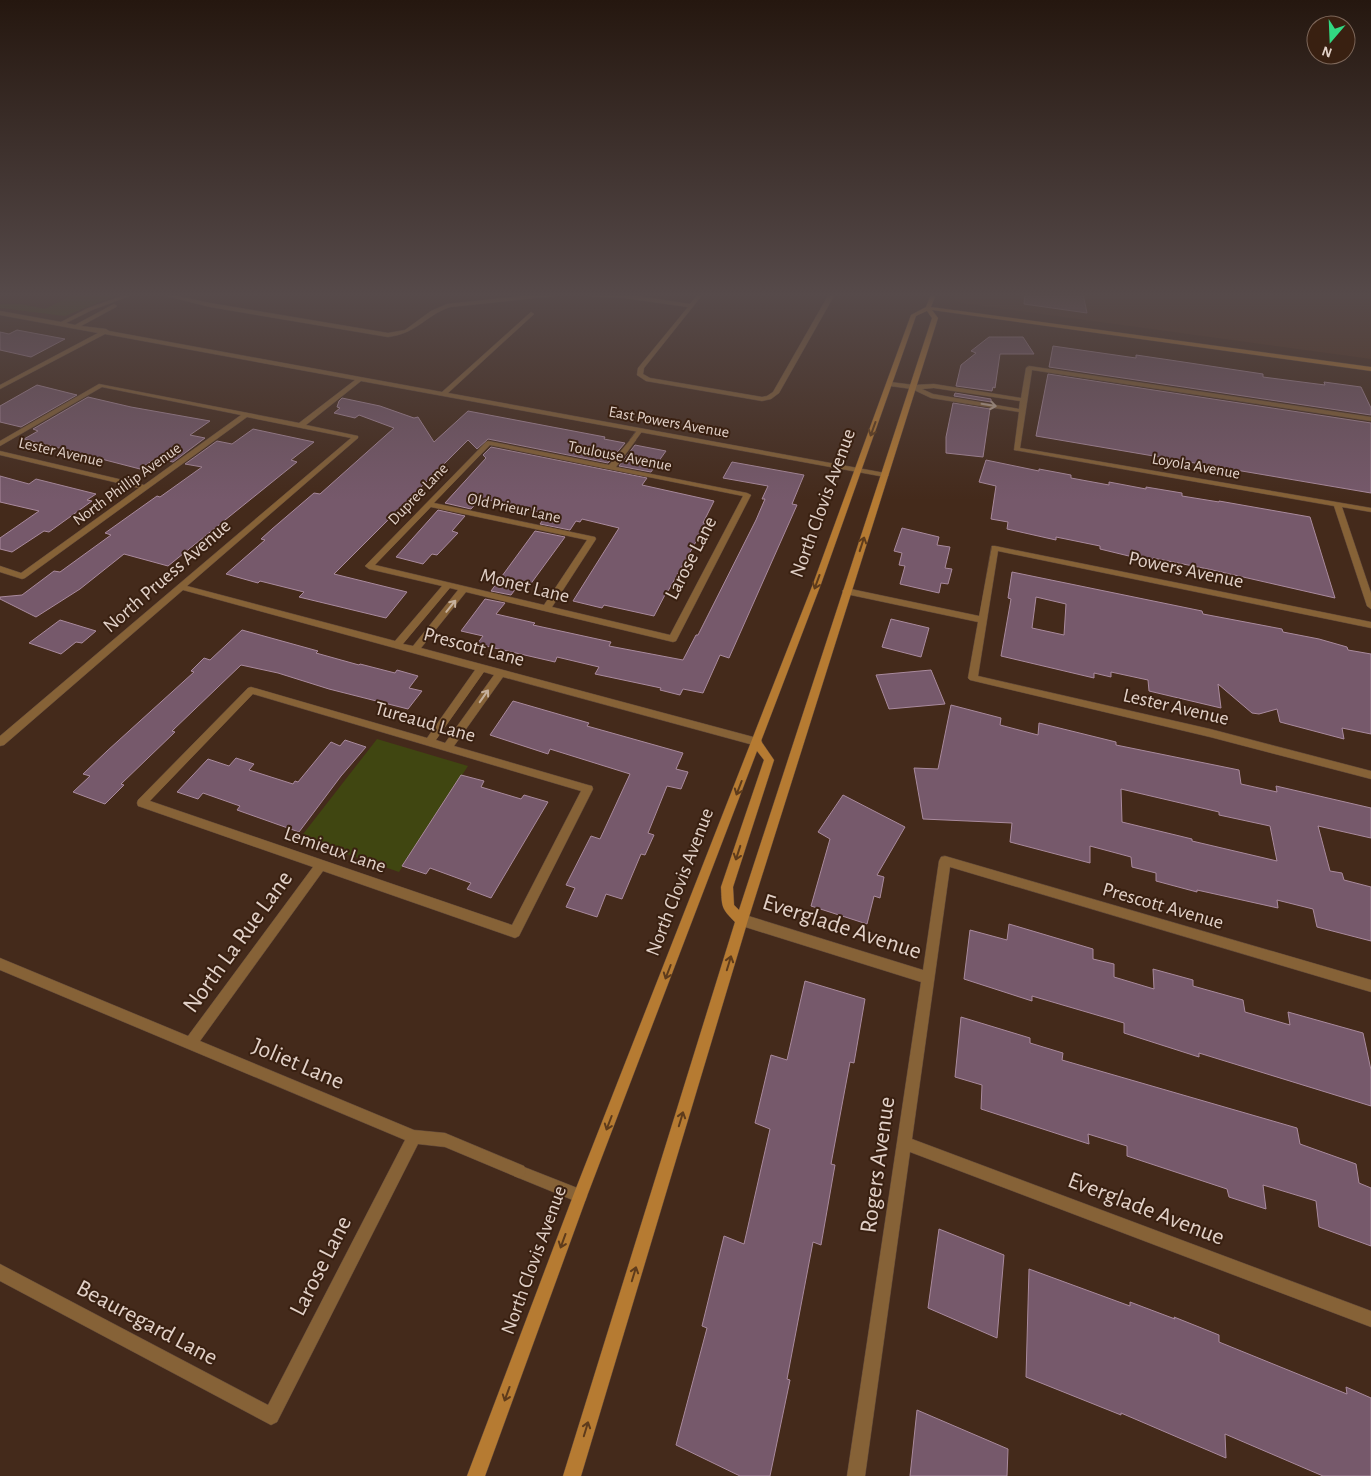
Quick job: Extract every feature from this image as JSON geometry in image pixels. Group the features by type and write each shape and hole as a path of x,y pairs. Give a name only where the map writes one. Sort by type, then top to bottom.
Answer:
{"main road":[{"name":"North Clovis Avenue","path":"476,1476 580,1196 757,742 897,363"},
{"name":"North Clovis Avenue","path":"572,1476 742,920 846,591 922,363"},
{"path":"1327,363 1371,369"},
{"path":"742,920 728,907 727,887 768,760 757,742"}],"street":[{"path":"0,387 46,363"},
{"name":"East Powers Avenue","path":"275,363 885,475"},
{"path":"443,394 477,363"},
{"path":"645,363 641,368 640,375 648,380 754,398 769,398 776,392 793,363"},
{"path":"914,388 931,396 1022,411 1029,368 1371,419"},
{"path":"0,444 101,385 300,425 360,379"},
{"path":"890,384 914,388 934,386 1024,400"},
{"name":"Loyola Avenue","path":"1022,411 1016,449 1371,510"},
{"name":"North Phillip Avenue","path":"0,569 22,576 247,414"},
{"name":"North Pruess Avenue","path":"2,738 356,437 300,425"},
{"path":"611,468 633,440"},
{"name":"Toulouse Avenue","path":"488,443 747,495"},
{"name":"Dupree Lane","path":"369,566 488,443"},
{"name":"Lester Avenue","path":"0,453 145,487"},
{"name":"Larose Lane","path":"673,640 747,495"},
{"name":"Old Prieur Lane","path":"429,504 592,539 546,609"},
{"path":"1338,504 1371,606"},
{"name":"Powers Avenue","path":"982,620 994,548 1371,626"},
{"name":"Monet Lane","path":"369,566 673,640"},
{"path":"398,644 448,585"},
{"name":"Prescott Lane","path":"181,587 757,742"},
{"path":"416,649 464,589"},
{"path":"846,591 982,620"},
{"name":"Lester Avenue","path":"982,620 972,678 1210,732 1371,775"},
{"path":"429,742 482,667"},
{"path":"448,747 500,672"},
{"name":"Tureaud Lane","path":"142,803 252,690 588,789 515,932"},
{"name":"Lemieux Lane","path":"142,803 515,932"},
{"name":"Rogers Avenue","path":"856,1476 945,861"},
{"name":"Prescott Avenue","path":"945,861 1371,986"},
{"name":"North La Rue Lane","path":"190,1044 321,865"},
{"name":"Everglade Avenue","path":"742,920 928,978"},
{"name":"Joliet Lane","path":"0,964 414,1137 445,1140 519,1170"},
{"name":"Larose Lane","path":"271,1416 414,1137"},
{"name":"Everglade Avenue","path":"904,1143 1371,1319"},
{"name":"Beauregard Lane","path":"0,1272 271,1416"}],"lane":[{"path":"633,440 640,430"},
{"name":"Joliet Lane","path":"519,1170 580,1196"}],"green space":[{"path":"377,739 468,766 399,872 300,838"}],"building":[{"path":"964,363 999,363 995,388 993,387 992,391 956,386 961,365"},
{"path":"1050,363 1189,363 1263,374 1263,377 1325,385 1324,382 1361,387 1371,408 1371,415 1049,367"},
{"path":"1048,374 1371,423 1371,493 1036,436"},
{"path":"37,385 77,395 21,427 0,422 0,406"},
{"path":"955,393 991,399 991,402 954,396"},
{"path":"88,397 131,407 210,421 190,435 205,438 173,462 156,458 140,469 24,439 38,431 33,429"},
{"path":"342,398 380,406 414,418 418,417 434,442 468,411 605,437 604,439 625,443 608,463 488,439 477,449 468,440 334,574 407,592 386,618 299,597 304,592 260,581 258,583 226,574 265,540 261,539 272,529 314,493 320,494 394,428 359,415 355,418 334,413 340,408 337,407"},
{"path":"953,403 990,409 983,457 946,453 946,437"},
{"path":"253,429 314,442 291,460 297,462 168,566 124,554 80,589 36,617 0,599 0,597 22,595 54,571 60,572 111,535 105,533 202,467 185,464 217,441 232,444"},
{"path":"635,445 666,451 651,472 619,466"},
{"path":"491,447 647,478 642,485 714,501 703,523 706,524 654,616 604,605 602,608 573,601 619,528 582,519 580,522 576,521 570,530 540,524 547,514 481,498 471,509 445,503 486,458 483,455"},
{"path":"986,460 1039,471 1039,469 1071,475 1071,478 1109,485 1109,482 1146,489 1146,487 1182,493 1182,496 1310,517 1335,598 1208,569 1153,558 1153,561 1133,557 1100,549 1100,546 1056,537 1056,540 1007,529 1008,522 991,519 996,486 979,482"},
{"path":"732,462 804,475 792,504 797,505 729,658 720,655 703,693 683,689 680,695 660,690 661,688 595,674 599,667 557,657 555,662 477,644 483,636 461,631 485,599 505,603 496,614 535,623 533,625 611,642 609,646 683,660 696,635 698,635 765,499 762,499 768,486 723,478"},
{"path":"0,476 29,484 36,479 96,494 87,500 92,501 49,532 44,531 12,552 0,549 0,538 39,511 0,502"},
{"path":"438,510 465,516 452,531 458,533 437,555 432,554 423,564 396,557"},
{"path":"902,528 939,537 937,545 950,547 945,568 952,569 948,584 941,583 939,593 900,584 905,566 899,565 902,553 894,551"},
{"path":"535,531 565,537 527,589 517,587 511,595 491,591"},
{"path":"1012,572 1202,611 1203,614 1282,629 1283,632 1319,639 1347,647 1348,650 1371,654 1371,734 1342,728 1344,739 1280,722 1277,709 1259,714 1252,713 1218,684 1221,708 1149,691 1148,680 1111,672 1111,677 1094,673 1094,678 1001,656 1011,599 1008,598","holes":["1036,597 1066,604 1064,635 1032,628"]},
{"path":"891,619 929,628 921,657 882,647"},
{"path":"60,620 96,631 82,643 76,642 61,654 29,643"},
{"path":"242,630 318,651 316,653 359,665 395,673 397,670 418,676 409,688 422,691 408,709 329,689 278,673 241,665 172,731 175,732 121,784 124,785 105,804 73,792 90,776 83,774 194,672 191,671 204,658 210,660"},
{"path":"931,670 945,704 889,709 876,675"},
{"path":"513,701 589,723 587,726 683,753 676,769 688,772 681,789 667,786 648,833 654,835 645,855 641,854 622,899 606,894 597,917 566,907 575,888 566,885 591,836 600,839 630,774 550,749 548,754 490,735"},
{"path":"951,705 1001,718 1000,725 1038,735 1039,723 1116,742 1116,745 1239,770 1241,784 1277,792 1276,786 1371,808 1371,838 1318,826 1330,871 1342,873 1344,880 1371,887 1371,941 1317,927 1313,909 1277,900 1278,908 1197,890 1197,892 1156,881 1156,873 1132,867 1131,857 1090,846 1090,863 1010,842 1012,823 923,819 914,768 938,769","holes":["1121,789 1219,812 1219,815 1270,826 1277,861 1122,822"]},
{"path":"345,740 366,747 341,776 299,832 237,810 240,806 203,793 198,799 177,792 208,759 229,766 236,758 254,764 249,770 293,784 295,781 298,782 331,742 340,746"},
{"path":"461,775 484,781 481,787 521,799 524,795 548,802 491,898 467,889 471,883 430,868 426,874 402,866"},
{"path":"843,795 905,827 877,875 884,877 880,898 874,896 867,924 811,906 830,839 818,832"},
{"path":"1009,924 1093,949 1093,959 1114,964 1114,977 1154,989 1153,969 1193,980 1193,986 1243,1000 1245,1012 1290,1025 1288,1012 1363,1033 1371,1070 1371,1106 1199,1053 1199,1057 1124,1033 1124,1023 1032,996 1032,1001 964,979 970,930 1007,940"},
{"path":"805,981 865,999 854,1063 850,1062 831,1164 835,1165 821,1245 813,1242 787,1379 790,1380 770,1476 740,1476 676,1445 707,1328 702,1326 724,1236 744,1244 770,1129 755,1123 771,1055 787,1060"},
{"path":"961,1017 1030,1038 1030,1043 1063,1053 1062,1060 1297,1128 1300,1144 1356,1164 1359,1183 1371,1188 1371,1246 1319,1227 1316,1201 1263,1185 1266,1209 1229,1197 1227,1189 1127,1156 1127,1146 1088,1134 1089,1144 981,1109 982,1085 955,1077"},
{"path":"939,1229 1004,1255 997,1338 928,1308"},
{"path":"1029,1269 1130,1306 1130,1302 1175,1319 1174,1317 1219,1335 1219,1342 1347,1394 1346,1387 1371,1398 1371,1476 1323,1476 1225,1434 1226,1458 1121,1413 1121,1415 1026,1377"},
{"path":"917,1410 1008,1449 1007,1476 910,1476"}]}
